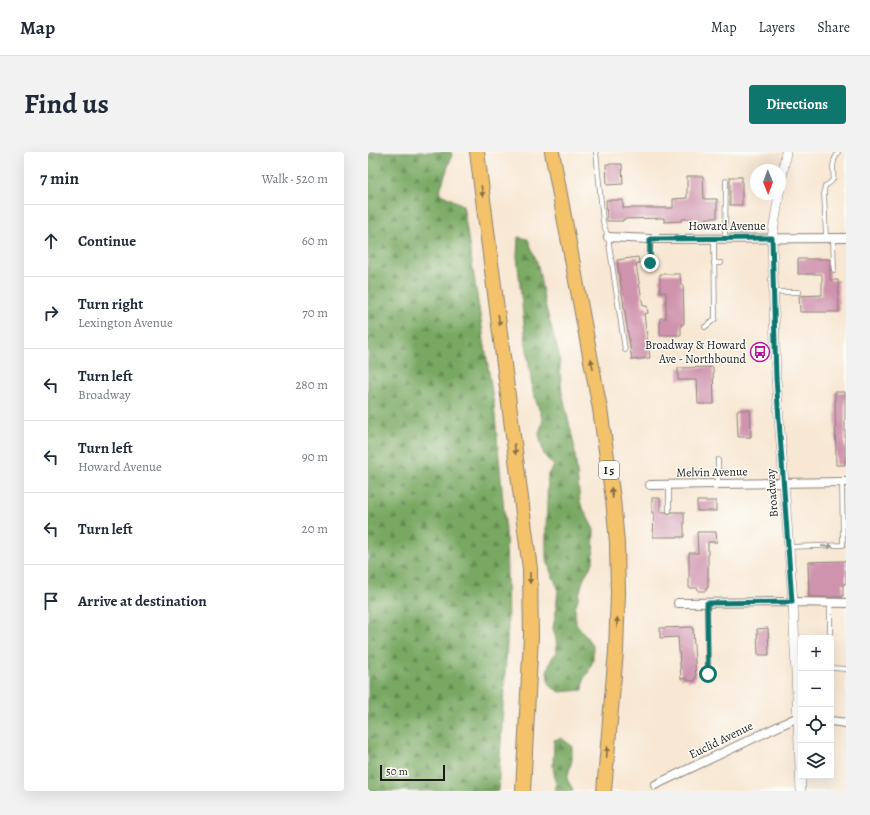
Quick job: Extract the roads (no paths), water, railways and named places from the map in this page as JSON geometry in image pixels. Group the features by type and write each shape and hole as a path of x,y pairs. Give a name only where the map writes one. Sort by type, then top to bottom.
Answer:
{"highway":[{"path":"477,152 530,569 530,644 523,791"},
{"name":"I 5","path":"552,152 600,409 613,499 617,543 618,593 616,644 604,791"}],"street":[{"path":"784,164 786,152"},
{"name":"Broadway","path":"778,200 772,238 776,378 798,668"},
{"name":"Howard Avenue","path":"608,237 650,239 846,238"},
{"name":"Melvin Avenue","path":"650,485 844,482"},
{"path":"678,603 846,603"},
{"name":"Broadway","path":"798,671 799,707"},
{"name":"Euclid Avenue","path":"654,785 798,717"},
{"path":"834,721 846,723"},
{"name":"Broadway","path":"799,743 800,791"}],"lane":[{"path":"596,152 603,222 608,237 625,350"},
{"path":"834,270 824,191 825,186 831,183 834,177 834,161 838,152"},
{"path":"725,238 726,181"},
{"path":"705,328 715,319 714,238"},
{"path":"650,239 650,263"},
{"path":"714,263 721,263"},
{"path":"774,292 798,292"},
{"path":"718,460 718,484"},
{"path":"788,547 843,545 844,482"},
{"path":"669,484 669,512"},
{"path":"830,602 830,633"},
{"path":"707,603 708,674"},
{"path":"834,668 846,669"}],"place":[{"name":"Broadway & Howard Ave - Northbound","path":"760,352"}]}
